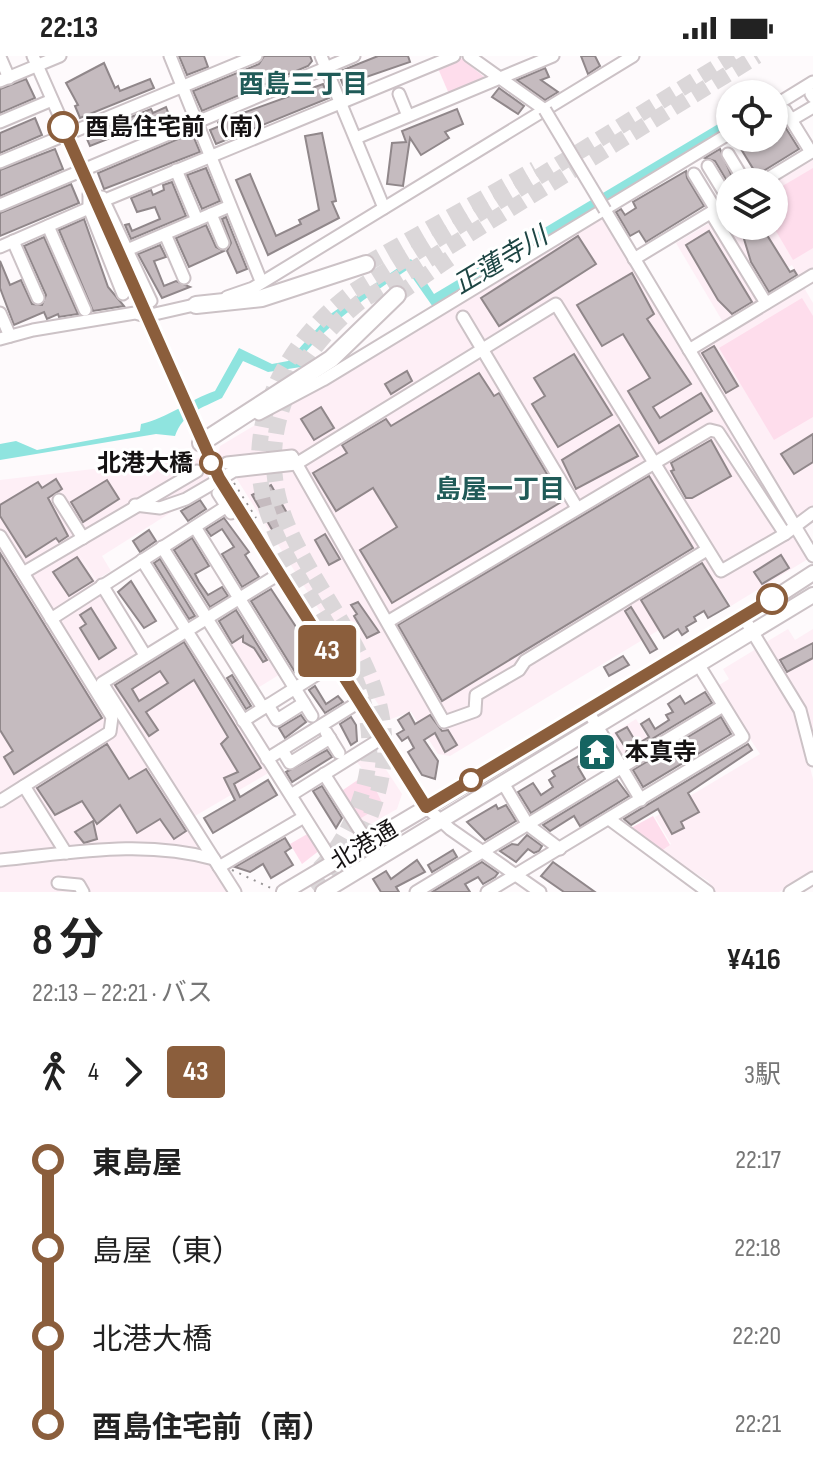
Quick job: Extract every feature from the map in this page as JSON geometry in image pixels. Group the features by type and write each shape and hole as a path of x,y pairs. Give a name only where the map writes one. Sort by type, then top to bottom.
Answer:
{"highway":[{"path":"196,305 276,295 366,264"},
{"path":"201,443 331,359 397,295"}],"main road":[{"name":"北港通","path":"323,892 698,664 813,573"},
{"name":"北港通","path":"278,890 334,864 588,711 748,624 813,595"}],"street":[{"path":"0,57 4,80 35,61 60,56"},
{"path":"170,56 261,281"},
{"path":"0,162 256,56"},
{"path":"0,205 197,121 324,62 354,56"},
{"path":"105,200 454,56"},
{"path":"469,56 545,110 689,350 789,529"},
{"path":"356,138 553,56"},
{"path":"0,313 5,337 135,313 148,319 253,288 633,56"},
{"path":"35,61 219,478 426,807 439,821 540,892"},
{"path":"324,62 384,208"},
{"path":"788,109 812,91"},
{"path":"399,94 408,116"},
{"path":"0,122 52,100"},
{"path":"788,111 813,107"},
{"path":"785,168 812,152 788,118"},
{"path":"201,443 218,437 323,380 716,142"},
{"path":"728,154 736,168"},
{"path":"708,166 716,179"},
{"path":"176,170 197,220"},
{"path":"694,174 766,303"},
{"path":"88,185 105,200 151,301"},
{"path":"88,185 89,208 123,294"},
{"path":"127,250 230,206"},
{"path":"0,247 89,208"},
{"path":"634,259 714,211"},
{"path":"211,214 223,243"},
{"path":"48,226 85,310"},
{"path":"165,234 184,278"},
{"path":"13,241 38,298"},
{"path":"689,350 813,275"},
{"path":"135,505 160,508 186,499 234,471 296,464 556,304 705,551 721,571 813,513"},
{"path":"463,317 577,508"},
{"path":"389,621 710,430 718,432 789,529 813,556"},
{"path":"227,463 292,456 389,621 436,709 444,722 449,723 475,711 476,695 519,670 525,661 705,551"},
{"path":"23,573 197,471"},
{"path":"218,493 264,563 277,571"},
{"path":"59,500 83,538"},
{"path":"51,619 227,506"},
{"path":"195,527 312,716"},
{"path":"0,536 112,717 110,732 0,801"},
{"path":"162,547 206,618 277,720 304,703"},
{"path":"142,560 334,864"},
{"path":"235,892 102,683 277,571"},
{"path":"102,585 145,655"},
{"path":"748,624 800,710 813,760"},
{"path":"243,721 335,663"},
{"path":"487,892 743,737 698,664"},
{"path":"267,759 359,702"},
{"path":"416,892 723,706"},
{"path":"588,711 641,800"},
{"path":"322,725 339,753"},
{"path":"282,750 290,763 330,738"},
{"path":"291,795 382,738"},
{"path":"324,774 368,843"},
{"path":"503,783 528,825 560,849"},
{"path":"24,786 66,853"},
{"path":"0,860 120,847 156,848 217,863 304,817"},
{"path":"609,819 708,892"},
{"path":"790,892 813,878"},
{"path":"58,883 79,885 83,892"}],"path":[{"path":"327,629 338,648"},
{"path":"319,657 314,649 331,636"},
{"path":"217,863 278,890"}],"shaded area":[{"path":"461,58 488,80 449,94 437,66"},
{"path":"813,160 813,268 799,277 792,265 760,283 734,240 788,240 788,175"},
{"path":"813,168 813,248 793,260 781,240 788,240 788,183"},
{"path":"602,217 808,559 731,606 722,592 450,756 438,754 411,712 388,720 230,468 204,480 208,489 102,556 111,571 96,580 77,551 139,651 97,681 229,892 0,892 0,480 110,467 186,449 192,460 219,452 220,446"},
{"path":"713,221 716,240 724,240 760,300 723,322 676,243"},
{"path":"803,286 813,303 813,506 797,516 698,352"},
{"path":"802,298 813,316 813,417 774,440 719,348"},
{"path":"244,613 282,673 256,689 218,629"},
{"path":"788,629 795,640 813,629 813,746 763,644"},
{"path":"185,637 270,772 195,816 112,685"},
{"path":"756,649 796,713 813,779 813,872 779,892 714,892 708,881 661,852 671,844 655,817 760,754 716,687 729,679 723,669"},
{"path":"636,719 652,745 625,762 609,736"},
{"path":"372,748 402,794 397,809 362,829 356,821 376,788 355,759"},
{"path":"368,773 383,805 356,821 340,792"},
{"path":"653,816 670,845 660,852 629,829"},
{"path":"309,833 320,850 302,864 290,844"}],"water":[{"name":"正蓮寺川","path":"716,125 716,135 433,307 407,270 337,321 300,359 301,367 268,372 243,361 222,398 188,417 175,436 156,434 0,460 0,444 16,441 37,450 140,431 141,424 215,391 239,348 272,364 288,361 329,315 411,259 434,294"}],"building":[{"path":"179,56 204,56 208,67 187,75"},
{"path":"264,56 310,56 312,61 308,66 202,111 193,91 259,64"},
{"path":"378,56 408,56 410,62 343,85 338,72"},
{"path":"581,56 595,56 600,66 588,74"},
{"path":"104,63 115,88 118,86 120,91 150,79 154,88 80,118 75,106 78,105 66,83"},
{"path":"545,68 549,77 541,80 558,92 545,100 517,80"},
{"path":"26,79 35,98 0,113 0,89"},
{"path":"323,84 329,98 216,144 210,130 220,126 218,122"},
{"path":"499,88 524,106 518,114 492,97"},
{"path":"166,107 169,115 90,146 87,139 100,134 98,130 151,109 153,113"},
{"path":"457,109 463,124 445,132 449,138 421,155 410,138 403,186 387,184 392,143 406,142 402,131"},
{"path":"35,118 42,135 0,153 0,133"},
{"path":"788,132 799,149 768,168 753,168 743,152 788,152"},
{"path":"192,133 200,152 104,189 98,173"},
{"path":"322,133 336,201 332,202 339,218 268,255 236,180 250,174 276,236 301,224 299,220 319,210 305,136"},
{"path":"55,149 63,169 0,196 0,170"},
{"path":"721,152 728,168 719,168 715,161 705,158"},
{"path":"206,168 220,201 202,209 187,175"},
{"path":"686,171 704,206 646,242 639,231 630,236 616,212 621,209 625,215 636,208 633,202"},
{"path":"172,182 186,216 131,239 125,225 129,224 132,231 160,219 155,207 137,212 131,198 151,190 153,195 164,190 163,185"},
{"path":"71,184 79,203 0,236 0,213"},
{"path":"226,217 247,269 237,273 227,251 231,243 222,219"},
{"path":"84,219 108,287 124,306 93,311 59,230"},
{"path":"206,225 216,247 224,251 189,267 176,238"},
{"path":"709,231 752,302 732,314 718,300 686,245"},
{"path":"578,236 596,264 499,326 481,298"},
{"path":"44,237 78,314 59,317 58,314 47,319 44,312 14,325 0,288 0,261 10,285 21,280 32,304 42,305 46,295 24,246"},
{"path":"744,240 770,240 790,272 794,270 797,275 769,292 751,262"},
{"path":"160,245 166,257 154,261 164,286 176,281 190,287 162,298 138,254"},
{"path":"632,273 654,314 647,319 691,384 653,407 660,418 701,393 712,411 659,443 628,391 650,378 623,334 602,346 577,305"},
{"path":"714,346 738,386 726,393 702,353"},
{"path":"574,354 612,415 558,447 532,404 545,396 534,378"},
{"path":"407,371 412,381 391,394 385,384"},
{"path":"479,373 494,396 499,393 563,501 392,603 360,550 397,527 373,488 336,511 313,473 347,453 342,445 386,419 391,426"},
{"path":"321,407 334,428 314,440 301,419"},
{"path":"619,425 638,456 576,489 562,460"},
{"path":"813,434 813,462 794,474 781,454"},
{"path":"711,440 731,476 692,498 686,498 671,471 674,470 671,463"},
{"path":"649,476 693,548 442,701 398,625"},
{"path":"56,479 62,489 48,498 68,536 59,542 56,538 26,557 0,516 0,505 38,482 42,488"},
{"path":"107,480 119,499 83,522 71,502"},
{"path":"271,485 291,520 274,533 252,495"},
{"path":"200,500 206,509 188,521 181,511"},
{"path":"224,518 249,552 245,555 259,577 242,587 222,554 234,547 222,529 211,536 206,529"},
{"path":"149,530 156,541 140,552 133,541"},
{"path":"325,534 340,559 329,565 315,540"},
{"path":"192,538 209,566 195,574 199,582 208,595 222,587 228,596 210,607 174,550"},
{"path":"0,553 102,718 14,774 4,757 13,751 0,730"},
{"path":"781,555 789,568 762,584 754,572"},
{"path":"77,557 93,581 69,596 53,572"},
{"path":"160,559 195,616 189,619 154,563"},
{"path":"702,563 729,606 708,618 704,611 686,627 688,631 682,635 678,629 664,638 641,600"},
{"path":"131,581 156,621 144,628 118,592"},
{"path":"271,589 306,642 301,645 310,658 314,655 319,663 298,677 251,601"},
{"path":"358,602 379,632 367,638 351,605"},
{"path":"631,607 657,649 650,653 625,611"},
{"path":"91,608 116,648 99,659 80,628 86,624 80,615"},
{"path":"236,610 267,660 263,662 254,648 243,642 243,636 232,643 219,621"},
{"path":"184,642 261,768 234,784 240,797 268,780 277,795 213,833 204,818 235,800 224,778 238,772 221,744 228,737 194,680 146,712 158,730 149,736 115,685","holes":["160,671 168,683 139,701 132,689"]},
{"path":"813,643 813,658 787,672 780,660"},
{"path":"623,656 629,665 609,676 604,667"},
{"path":"232,675 251,706 246,709 227,678"},
{"path":"315,686 326,704 338,696 343,702 325,713 309,690"},
{"path":"705,692 712,703 625,755 627,750 616,733 627,727 637,744 649,737 641,724 649,719 655,729 669,720 666,715 673,712 668,704 680,696 685,704"},
{"path":"409,713 415,724 430,715 442,731 448,730 457,745 445,752 435,733 424,740 438,761 435,779 422,775 408,752 414,748 408,737 402,741 397,734 404,730 398,720"},
{"path":"301,715 306,722 285,738 279,728"},
{"path":"351,717 356,725 357,741 351,745 340,724"},
{"path":"721,717 731,734 643,787 633,770"},
{"path":"107,744 129,779 146,769 186,831 174,839 160,819 137,833 120,805 97,824 82,801 55,815 37,788"},
{"path":"748,744 752,750 688,793 699,812 681,822 684,828 672,834 658,809 631,825 624,819"},
{"path":"596,746 610,765 601,770 593,757 578,767 585,779 531,813 518,792 533,783 541,795 553,787 549,780 555,776 552,771"},
{"path":"327,750 332,757 292,782 286,772"},
{"path":"617,780 629,796 580,826 574,816 550,831 543,825"},
{"path":"322,786 342,818 336,828 313,791"},
{"path":"496,805 498,809 506,805 516,821 485,840 467,822"},
{"path":"93,821 97,839 84,843 75,832"},
{"path":"527,835 542,846 539,851 534,853 528,849 516,862 500,851 512,844 518,845"},
{"path":"285,838 291,848 285,852 293,865 271,878 263,864 250,872 235,867"},
{"path":"453,850 457,857 432,872 428,865"},
{"path":"417,860 425,872 396,887 399,892 381,892 373,879 386,871 391,879"},
{"path":"482,862 498,873 495,877 483,884 478,877 465,884 470,892 432,892"},
{"path":"553,862 595,892 564,892 541,876"}],"tunnel":[{"path":"319,869 340,842 363,790 369,752 367,717 343,652 289,560 273,527 262,493 259,460 262,428 271,396 285,367 326,314 352,292 734,56"},
{"path":"315,892 345,861 373,810 384,757 383,722 361,657 308,566 279,500 274,467 276,436 283,406 296,377 313,350 360,302 757,56"},
{"path":"366,264 535,169"},
{"path":"397,295 452,257"}],"bus line":[{"name":"43","path":"63,127 219,478 426,807 772,599"}],"place":[{"name":"酉島住宅前（南）","path":"63,127"},
{"name":"北港大橋","path":"211,463"},
{"name":"本真寺","path":"597,752"}],"district":[{"name":"酉島三丁目","path":"303,84"},
{"name":"島屋一丁目","path":"500,489"}]}
